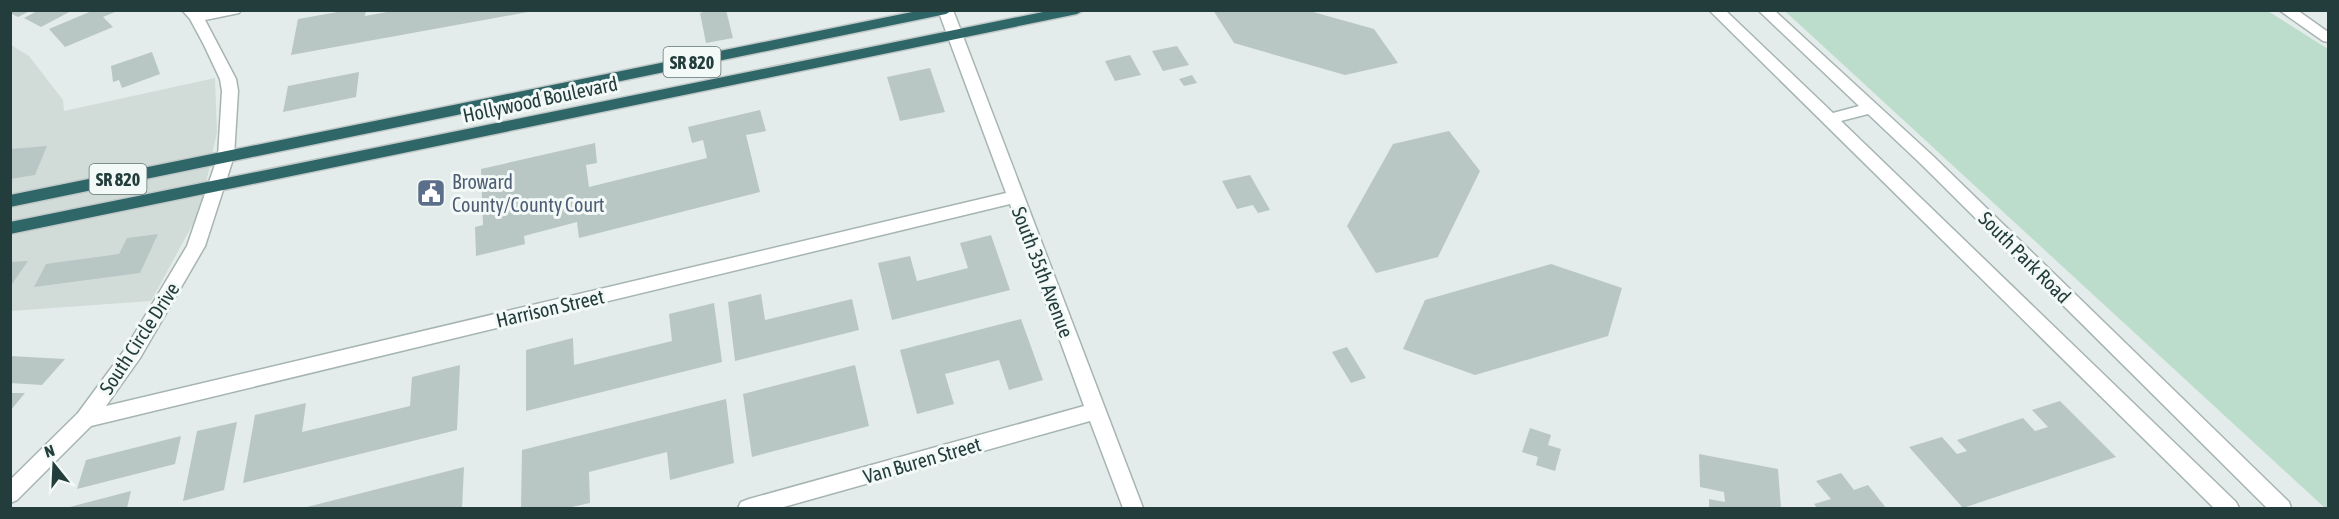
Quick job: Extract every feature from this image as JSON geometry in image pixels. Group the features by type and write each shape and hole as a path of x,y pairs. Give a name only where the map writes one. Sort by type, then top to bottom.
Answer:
{"highway":[{"name":"Hollywood Boulevard","path":"10,228 1077,10"},
{"name":"Hollywood Boulevard","path":"10,201 945,11"}],"street":[{"path":"192,14 234,10"},
{"name":"South Park Road","path":"1716,10 2228,508"},
{"name":"South Park Road","path":"1765,10 1927,160 2281,508"},
{"path":"2286,10 2328,38"},
{"name":"South 35th Avenue","path":"945,11 1133,508"},
{"name":"South Circle Drive","path":"10,494 85,419 134,354 196,246 226,156 230,91 228,79 192,14"},
{"path":"1829,118 1870,108"},
{"name":"Harrison Street","path":"85,419 1015,197"},
{"name":"Van Buren Street","path":"749,508 1095,411"}],"shaded area":[{"path":"11,45 29,56 63,100 64,111 215,78 217,132 200,211 151,301 11,311"}],"green space":[{"path":"2268,11 2328,49 2328,508 2325,508 1786,12"}],"building":[{"path":"10,10 32,10 18,17 10,13"},
{"path":"39,10 73,10 41,27 24,18"},
{"path":"94,10 114,10 115,12 103,17 113,27 65,47 49,29"},
{"path":"349,10 366,10 365,16 398,10 528,12 291,55 298,19"},
{"path":"726,10 733,38 706,43 700,13"},
{"path":"1213,10 1306,10 1374,29 1398,63 1345,75 1234,43"},
{"path":"1177,46 1189,65 1163,71 1152,51"},
{"path":"152,52 160,74 122,88 119,80 113,82 111,66"},
{"path":"1130,55 1141,75 1115,81 1105,61"},
{"path":"930,68 945,112 900,121 887,77"},
{"path":"359,72 356,97 283,112 288,86"},
{"path":"1192,75 1197,83 1184,86 1179,79"},
{"path":"760,110 766,131 746,135 760,192 579,238 577,222 524,236 525,244 476,256 475,227 483,225 481,169 595,143 597,163 586,165 589,187 707,158 703,140 692,143 688,127"},
{"path":"1449,131 1480,171 1438,257 1376,273 1347,226 1393,144"},
{"path":"47,146 35,175 10,179 10,149"},
{"path":"1250,175 1270,210 1258,213 1253,205 1237,209 1222,181"},
{"path":"158,234 140,273 34,287 46,264 119,254 127,238"},
{"path":"991,235 1010,290 892,320 878,263 910,256 917,281 968,268 960,243"},
{"path":"28,261 10,287 10,262"},
{"path":"1551,264 1622,288 1608,336 1475,375 1403,349 1425,300"},
{"path":"761,294 765,320 852,299 859,330 735,361 728,302"},
{"path":"714,303 722,362 526,411 526,350 573,338 574,365 672,341 669,314"},
{"path":"1021,319 1043,380 1009,390 999,360 945,374 954,404 917,414 900,350"},
{"path":"1347,347 1366,378 1351,383 1332,352"},
{"path":"10,356 65,359 42,385 10,383"},
{"path":"460,365 457,430 243,483 255,415 306,403 302,432 410,406 412,377"},
{"path":"855,365 869,426 752,457 743,394"},
{"path":"10,393 25,393 10,411"},
{"path":"726,399 734,463 670,480 667,452 589,472 590,503 567,508 521,508 522,450"},
{"path":"2060,401 2116,457 1963,508 1909,447 1942,437 1957,454 1967,451 1957,440 2023,418 2035,431 2048,427 2032,410"},
{"path":"237,422 224,490 183,501 197,431"},
{"path":"1530,428 1551,435 1548,445 1561,449 1555,471 1536,465 1538,457 1522,452"},
{"path":"181,436 175,464 77,489 86,460"},
{"path":"1699,454 1778,469 1781,508 1709,508 1709,499 1725,502 1724,492 1700,487"},
{"path":"464,467 462,508 303,508"},
{"path":"1841,473 1854,490 1868,485 1886,508 1817,508 1814,504 1831,499 1816,481"},
{"path":"131,491 127,508 66,508"}],"place":[{"name":"Broward County/County Court","path":"431,193"}]}
